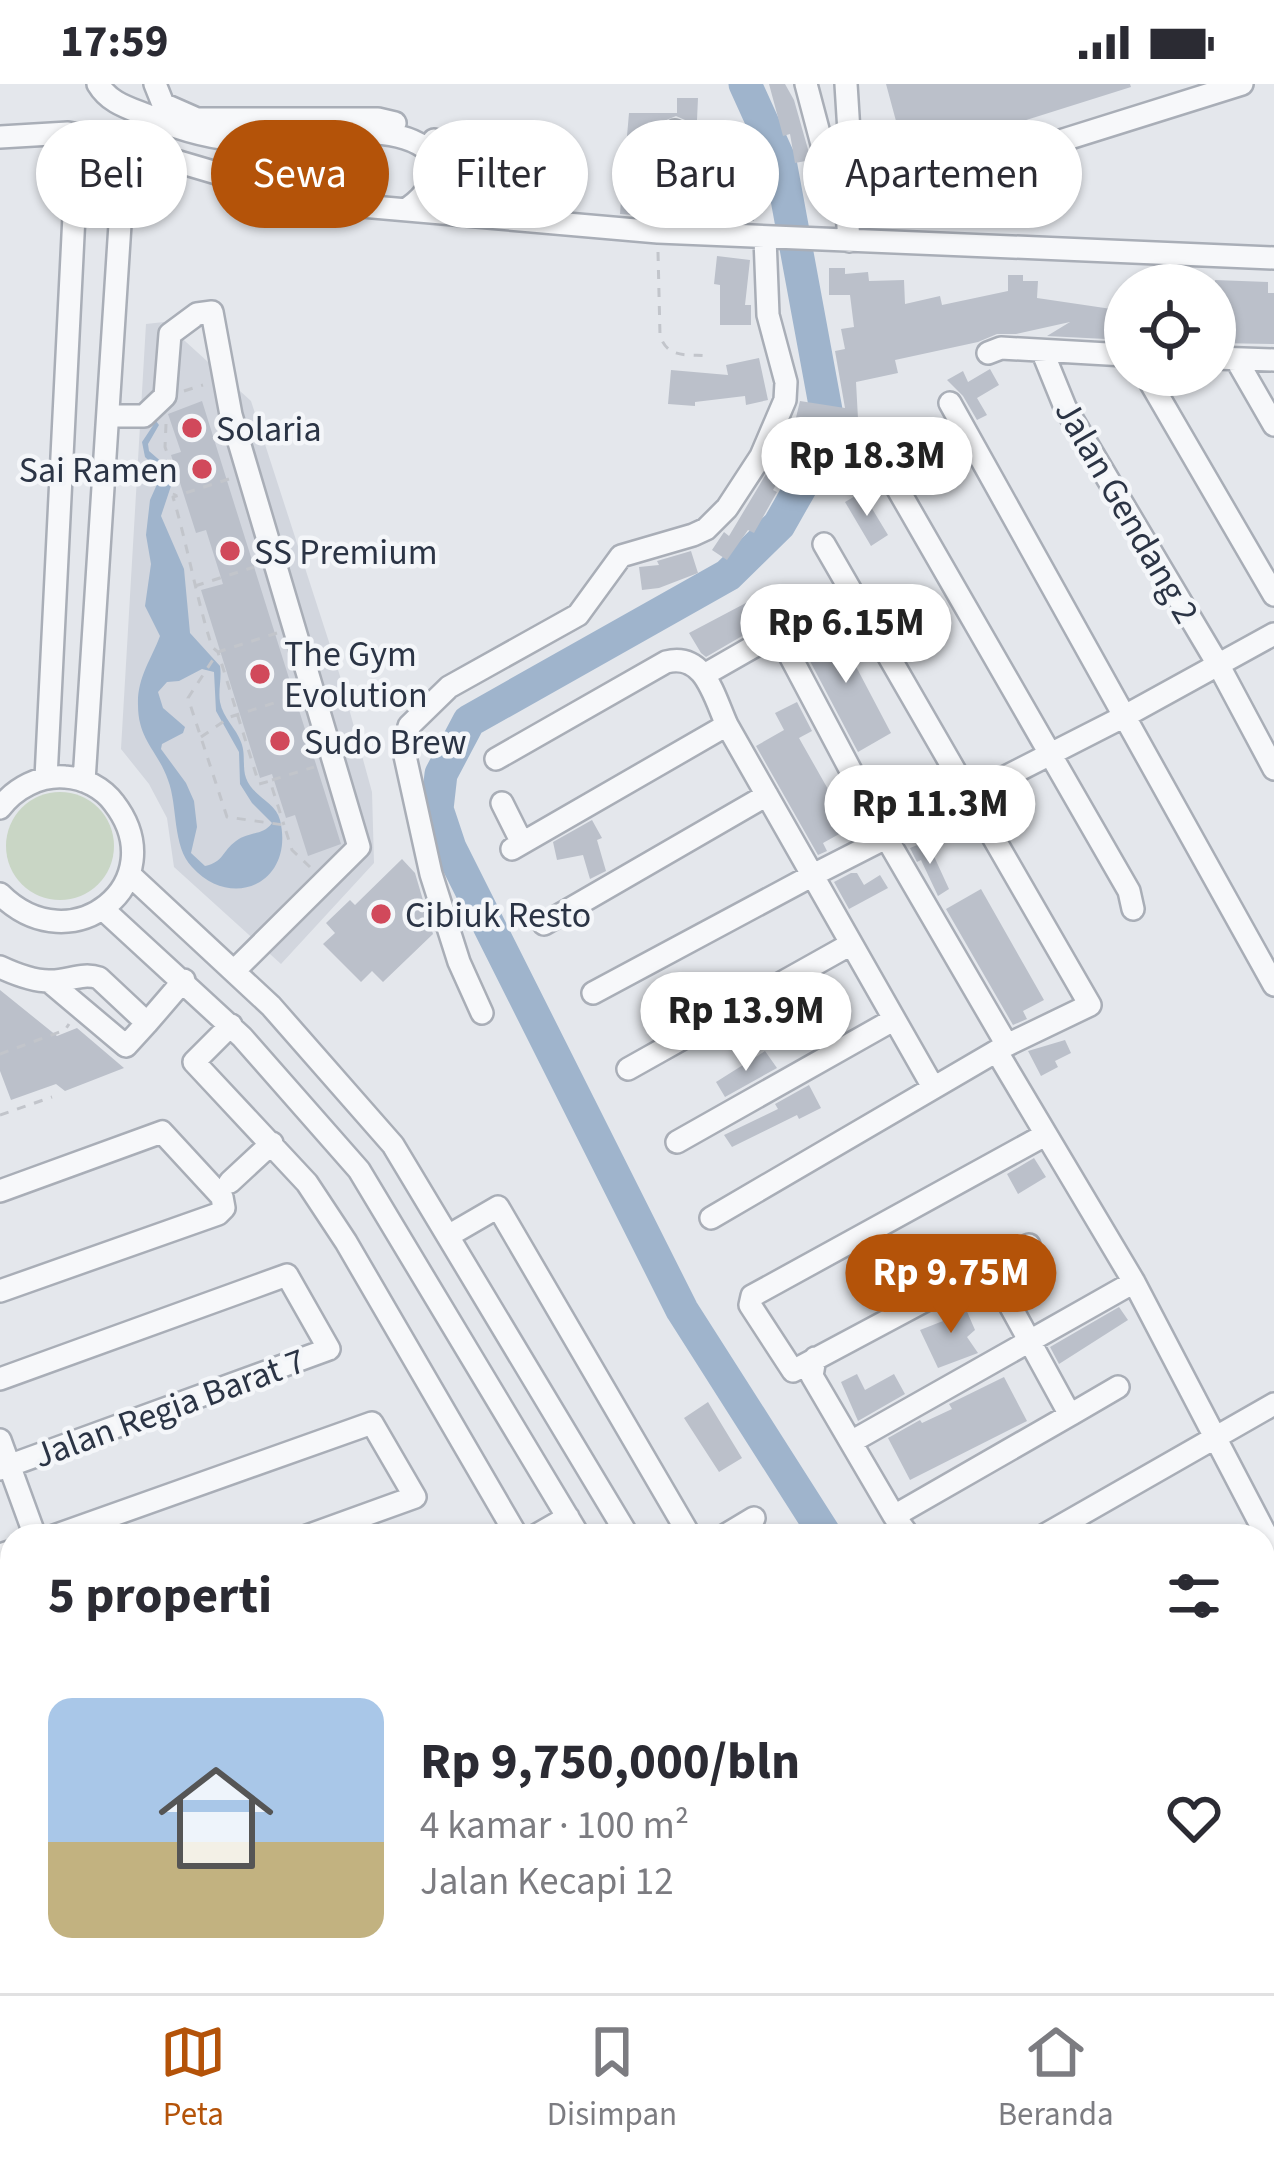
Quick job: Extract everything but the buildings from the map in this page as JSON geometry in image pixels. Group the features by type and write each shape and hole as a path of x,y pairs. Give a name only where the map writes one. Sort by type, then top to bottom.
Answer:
{"street":[{"path":"98,84 106,97 134,111 210,137 253,141 383,132 415,139 429,151 432,181 429,191 406,209"},
{"path":"155,84 163,104 197,119 378,119 413,129"},
{"path":"806,84 832,182 847,212 839,241"},
{"path":"846,84 854,151 866,194 875,199 1242,84"},
{"path":"0,136 36,136"},
{"path":"187,162 305,199 413,210"},
{"path":"588,226 767,238 1274,258"},
{"path":"46,778 73,228"},
{"path":"84,781 121,228"},
{"path":"658,232 659,228"},
{"path":"482,1013 458,962 430,874 405,756 409,726 449,687 578,615 621,556 706,529 727,508 761,456 785,400 786,382 768,314 767,238"},
{"path":"108,416 144,416 159,402 170,334 197,314 212,312 249,473 359,847 235,970"},
{"path":"988,353 1009,348 1104,354"},
{"name":"Jalan Gendang 2","path":"1043,353 1065,407 1219,666 1274,769"},
{"path":"1236,359 1274,360"},
{"path":"1236,373 1274,425"},
{"path":"1158,396 1274,595"},
{"path":"950,403 1115,720 1274,985"},
{"path":"892,479 1058,750 1129,891 1132,908"},
{"path":"711,1218 933,1087 1090,1005 824,544"},
{"path":"704,674 851,591"},
{"path":"778,633 1045,1135 1134,1282 1261,1524"},
{"path":"593,993 1274,634"},
{"path":"496,759 666,662 682,660 704,674 727,725 933,1087"},
{"path":"502,803 517,846 727,725"},
{"path":"0,808 22,787 46,778 84,781 109,795 126,818 133,845 129,874 104,910 60,924 16,910 0,894"},
{"path":"544,924 767,795"},
{"path":"129,874 271,1006 393,1145 621,1524"},
{"path":"104,910 236,1031 359,1170 572,1524"},
{"path":"628,1069 851,944"},
{"path":"0,967 50,982 90,975 99,978 147,1023"},
{"path":"50,982 126,1046 184,980"},
{"path":"271,1006 194,1062 307,1183 510,1524"},
{"path":"677,1142 893,1021"},
{"path":"0,1191 163,1132 222,1197 224,1208 0,1291"},
{"path":"1029,1245 790,1370 750,1301 1045,1135"},
{"path":"230,1182 272,1143"},
{"path":"448,1236 498,1207 683,1524"},
{"path":"988,1267 1070,1415"},
{"name":"Jalan Regia Barat 7","path":"0,1379 287,1275 329,1349 4,1467"},
{"path":"850,1442 1134,1282"},
{"path":"815,1358 812,1376 900,1524"},
{"path":"894,1516 1118,1387"},
{"path":"1063,1524 1274,1404"},
{"path":"88,1524 372,1423 415,1497 340,1524"},
{"path":"0,1440 4,1467 30,1524"},
{"path":"744,1524 754,1518"}],"path":[{"path":"658,232 664,347 672,353 709,356"},
{"path":"224,378 159,402 167,427 165,447 178,483 173,497 193,586 259,784 335,760"},
{"path":"173,497 249,473"},
{"path":"193,586 275,560"},
{"path":"283,825 227,817 188,698 217,654 296,627"},
{"path":"201,738 234,716 315,690"},
{"path":"270,781 292,850 325,881"},
{"path":"0,1054 65,1030 81,1008"},
{"path":"0,1115 52,1097"}],"shaded area":[{"path":"164,322 251,401 340,676 372,792 374,863 281,964 174,867 167,818 149,784 121,749 146,324"}],"green space":[{"path":"60,792 81,796 98,808 110,825 114,846 110,867 98,884 81,896 60,900 39,896 22,884 10,867 6,846 10,825 22,808 39,796"}],"water":[{"path":"156,421 159,425 149,451 172,471 161,516 184,569 190,633 220,666 220,702 241,742 246,778 280,820 278,860 270,874 242,888 208,880 186,858 168,780 139,717 140,686 160,636 145,606 151,564 146,535 150,500 162,473 145,457 142,442","holes":["202,669 214,672 216,711 239,752 240,784 272,823 236,841 205,866 191,853 197,827 194,801 161,749 185,727 163,708 158,692 167,682"]}],"waterway":[{"path":"745,84 780,161 828,421 816,460 779,525 728,575 469,721 441,774 437,809 450,848 682,1310 818,1524"}],"place":[{"name":"Solaria","path":"192,428"},
{"name":"Sai Ramen","path":"202,469"},
{"name":"SS Premium","path":"230,551"},
{"name":"The Gym Evolution","path":"260,674"},
{"name":"Sudo Brew","path":"280,741"},
{"name":"Cibiuk Resto","path":"381,914"}]}
